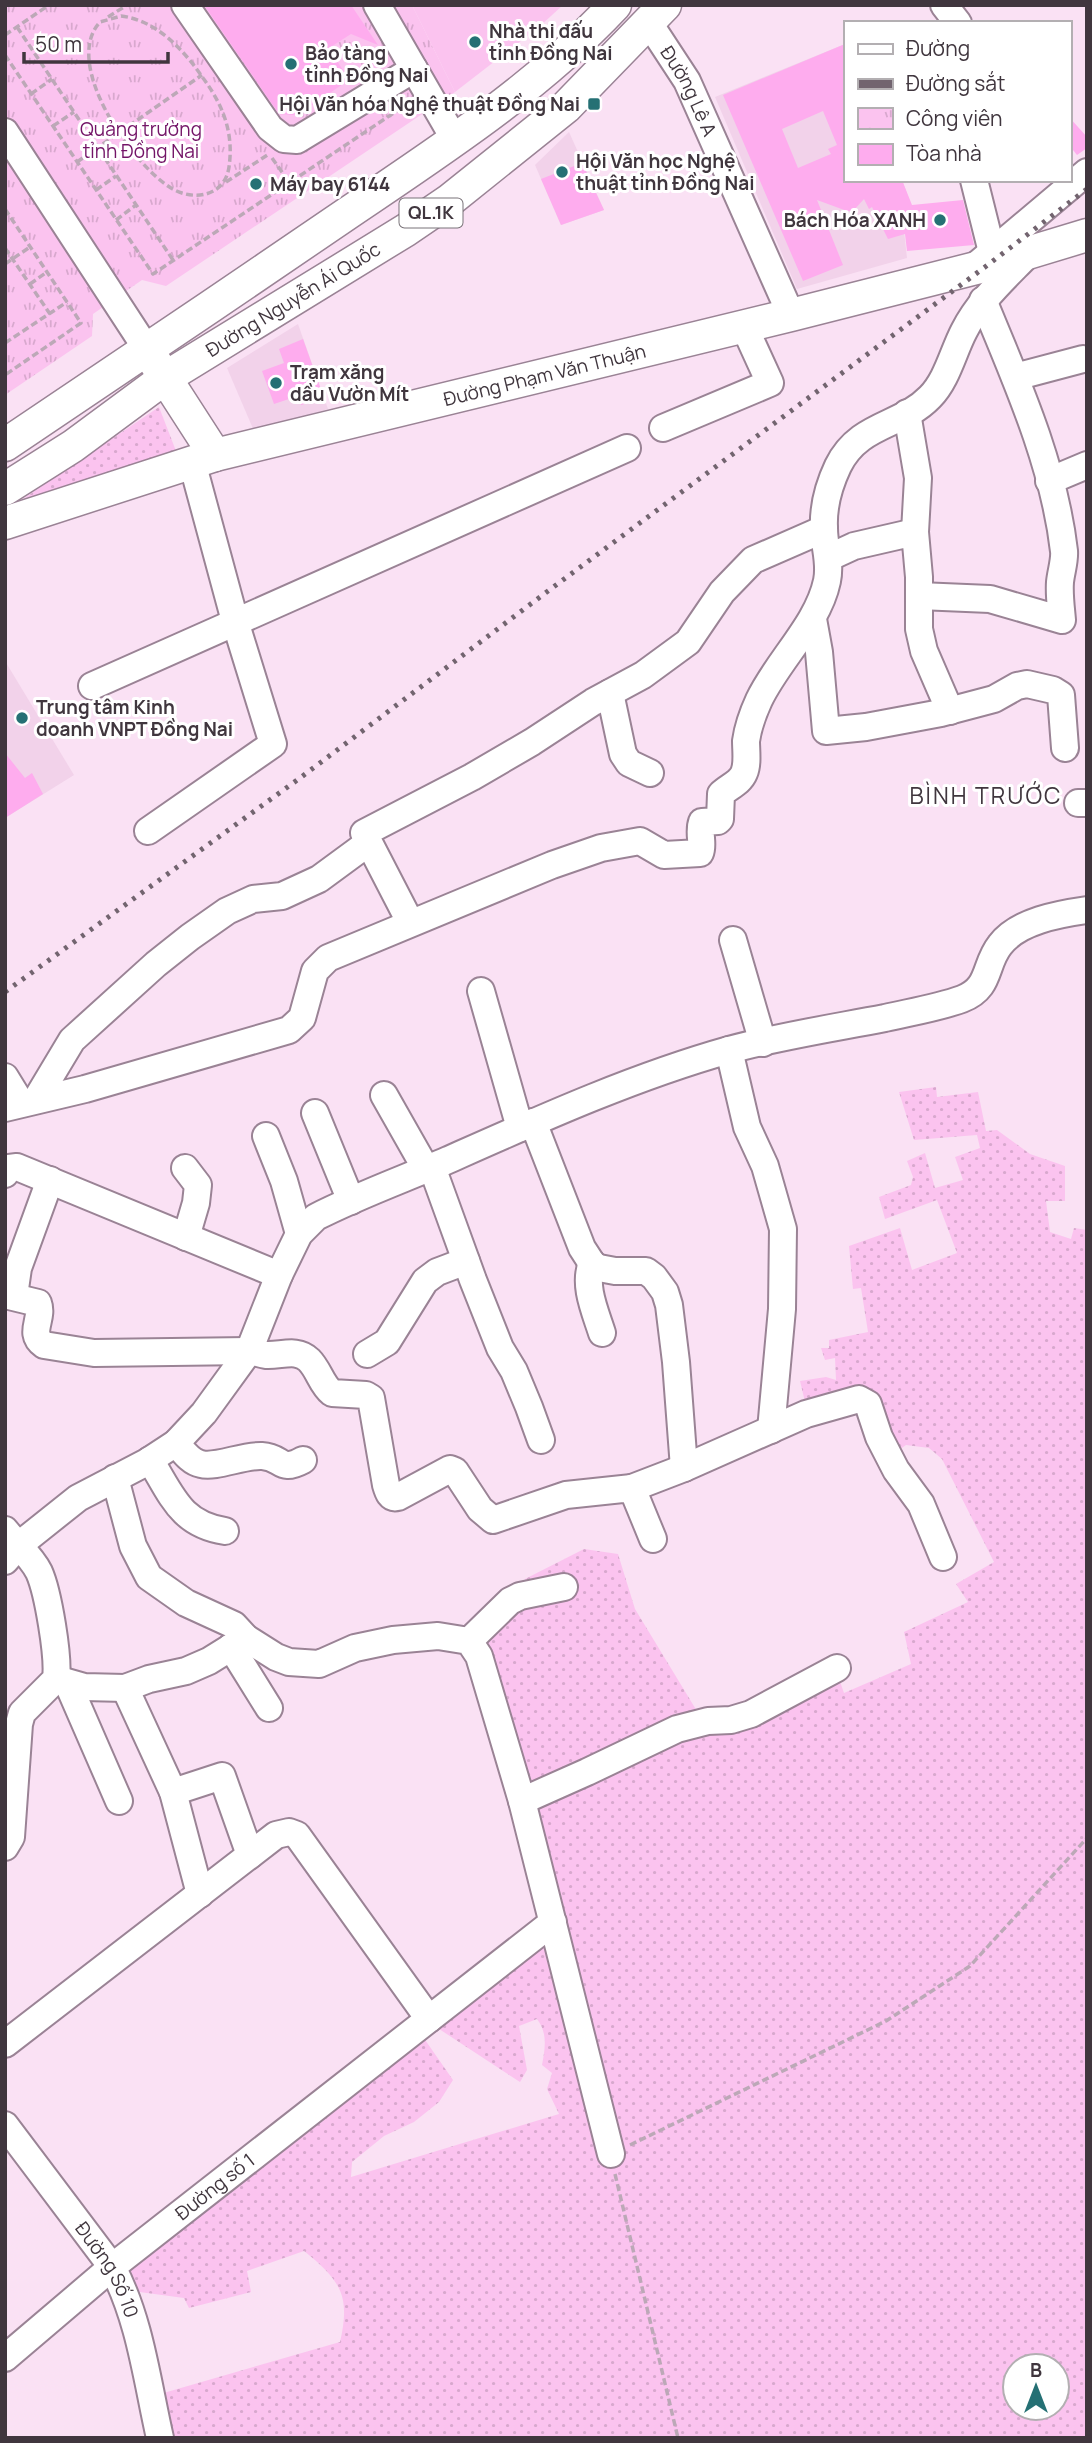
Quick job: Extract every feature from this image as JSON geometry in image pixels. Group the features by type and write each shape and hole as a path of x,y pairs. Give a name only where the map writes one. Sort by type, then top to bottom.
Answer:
{"main road":[{"name":"Đường Nguyễn Ái Quốc","path":"5,489 73,446 139,396 160,357 455,140 584,38 615,5"},
{"name":"Đường Nguyễn Ái Quốc","path":"5,445 160,357 406,230 523,144 566,107 657,14"},
{"name":"Đường Phạm Văn Thuận","path":"5,523 204,458 791,315 982,260 1028,254 1087,234"},
{"path":"160,357 204,458"}],"street":[{"path":"185,5 270,128 284,139 297,140 420,80"},
{"path":"377,5 455,140"},
{"path":"944,5 956,21"},
{"name":"Đường Lê A","path":"657,14 791,315"},
{"path":"5,132 160,357"},
{"path":"982,260 1087,172"},
{"path":"974,182 982,260"},
{"path":"21,1104 85,1089 289,1030 302,1018 306,1010 313,975 321,963 337,953 552,864 601,848 640,841 664,855 700,853 702,822 718,821 721,794 738,781 746,770 749,727 758,701 781,660 813,619 826,584 828,558 824,529 825,506 831,482 845,454 864,434 908,413 930,397 938,387 964,330 983,300 1028,254"},
{"path":"919,596 990,599 1062,620 1059,586 1076,558 1015,377 983,300"},
{"path":"663,428 770,383 744,326"},
{"path":"1015,377 1083,359"},
{"path":"908,413 918,478 915,531 919,629 921,641 950,710"},
{"path":"92,686 627,448"},
{"path":"148,831 273,744 235,621 204,458"},
{"path":"1049,481 1087,465"},
{"path":"410,922 364,832 472,777 643,675 688,642 722,592 753,560 824,529"},
{"path":"828,558 855,546 915,531"},
{"path":"813,619 819,652 826,731 866,727 950,710 994,699 1027,684 1053,690 1061,695 1065,748"},
{"path":"610,693 623,754 629,763 650,773"},
{"path":"21,1104 72,1040 190,937 227,911 253,899 282,896 320,878 368,843"},
{"path":"119,1801 62,1681 41,1576 10,1545 78,1498 150,1460 176,1443 204,1413 249,1351 279,1275 299,1234 316,1217 527,1125 650,1077 729,1050 924,1010 965,998 980,988 995,953 1010,935 1030,924 1087,910"},
{"path":"733,940 764,1043"},
{"path":"481,991 527,1125 582,1248 592,1263 608,1270 646,1271 665,1292 675,1350 684,1468"},
{"path":"729,1050 747,1128 765,1166 783,1229 782,1309 771,1430"},
{"path":"5,1077 21,1104"},
{"path":"384,1096 429,1168 500,1348 514,1371 541,1440"},
{"path":"315,1113 351,1201"},
{"path":"265,1136 284,1181 299,1234"},
{"path":"5,1174 9,1168 17,1167 279,1275"},
{"path":"185,1168 198,1185 197,1203 186,1237"},
{"path":"50,1180 9,1296 38,1303 41,1311 36,1335 38,1340 44,1345 94,1353 249,1351 269,1355 288,1353 303,1356 312,1363 323,1384 332,1393 368,1395 373,1405 386,1485 393,1497 398,1497 450,1469 455,1471 480,1509 493,1520 566,1495 632,1488 806,1414 859,1399 868,1404 879,1437 897,1470 921,1504 943,1557"},
{"path":"367,1354 387,1342 425,1280 437,1272 466,1261"},
{"path":"592,1263 589,1286 601,1333"},
{"path":"176,1443 195,1462 206,1465 255,1456 270,1457 291,1467 303,1460"},
{"path":"150,1460 181,1510 203,1526 225,1531"},
{"path":"115,1478 133,1546 149,1577 186,1604 233,1625 269,1708"},
{"path":"632,1488 653,1539"},
{"path":"469,1641 510,1601 520,1596 564,1587"},
{"path":"239,1642 276,1657 319,1664 355,1648 393,1640 438,1636 469,1641 479,1656 522,1801 611,2154"},
{"path":"5,1847 11,1838 17,1742 22,1713 62,1681 125,1688 149,1679 186,1671 209,1661 239,1642"},
{"path":"522,1801 677,1729 751,1714 838,1668"},
{"path":"125,1688 173,1792 200,1894"},
{"path":"173,1792 222,1776 250,1855"},
{"path":"5,2044 281,1832 297,1835 429,2019"},
{"name":"Đường số 1","path":"5,2358 112,2267 553,1922"},
{"name":"Đường Số 10","path":"5,2124 112,2267 128,2301 160,2438"}],"path":[{"path":"5,35 49,5"},
{"path":"100,22 121,16 153,27 178,48 202,76 219,102 228,125 231,153 228,176 218,190 199,195 171,188 140,159 100,101 91,77 89,48 95,27 100,22 127,5"},
{"path":"17,27 173,260"},
{"path":"5,55 153,274 420,80"},
{"path":"77,162 211,69"},
{"path":"31,94 52,79"},
{"path":"53,126 74,112"},
{"path":"224,183 270,154"},
{"path":"96,190 117,176"},
{"path":"116,220 136,205"},
{"path":"5,375 81,323 6,211"},
{"path":"5,264 30,247"},
{"path":"5,248 50,314"},
{"path":"30,285 47,272"},
{"path":"5,343 67,302"},
{"path":"678,2438 611,2154 886,2021 970,1966 1087,1838"}],"shaded area":[{"path":"844,44 844,182 903,182 907,193 900,195 907,258 797,289 715,97"},
{"name":"Hội Văn học Nghệ thuật tỉnh Đồng Nai","path":"569,132 604,210 561,225 535,165"},
{"name":"Trạm xăng dầu Vườn Mít","path":"298,324 328,409 254,431 227,368"},
{"name":"Trung tâm Kinh doanh VNPT Đồng Nai","path":"5,661 74,775 5,818"}],"green space":[{"name":"Quảng trường tỉnh Đồng Nai","path":"5,5 412,5 455,92 166,286 142,280 93,314 92,336 5,395"},
{"name":"Nhà thi đấu tỉnh Đồng Nai","path":"412,5 563,5 455,92"},
{"path":"159,407 176,451 20,501"},
{"path":"936,1087 937,1097 978,1092 986,1131 997,1130 1030,1154 1065,1166 1065,1201 1046,1201 1050,1232 1071,1239 1074,1228 1087,1230 1087,2438 170,2438 160,2394 340,2342 343,2300 334,2280 304,2251 247,2271 251,2292 189,2308 184,2298 132,2291 122,2269 421,2034 453,2080 439,2102 414,2122 384,2136 352,2162 351,2177 559,2114 547,2089 552,2073 542,2065 544,2035 537,2019 519,2026 527,2070 520,2082 433,2025 560,1925 478,1641 530,1600 525,1579 584,1549 618,1554 635,1609 706,1726 837,1673 844,1693 911,1664 904,1632 968,1602 956,1584 994,1562 942,1459 929,1448 906,1445 896,1452 873,1399 806,1406 800,1381 826,1377 836,1380 835,1358 825,1360 821,1348 829,1348 829,1340 868,1332 861,1288 853,1289 849,1246 900,1228 912,1270 957,1253 937,1200 885,1219 879,1197 911,1185 913,1177 907,1161 925,1153 935,1188 963,1180 955,1157 980,1148 977,1135 914,1140 899,1092"}],"building":[{"name":"Bảo tàng tỉnh Đồng Nai","path":"204,5 351,5 378,45 351,34 329,48 349,80 300,113 279,114"},
{"path":"844,44 844,182 903,182 912,205 963,200 974,245 907,251 905,234 888,239 872,207 869,209 864,199 853,211 817,200 843,265 803,281 723,95","holes":["823,111 837,145 828,149 831,154 798,168 782,129"]},
{"path":"1071,119 1087,137 1087,148 1077,155 1071,148"},
{"name":"Hội Văn học Nghệ thuật tỉnh Đồng Nai","path":"582,163 604,210 561,225 541,179"},
{"path":"303,339 324,398 301,405 298,396 274,404 262,371 284,363 279,349"},
{"path":"5,753 25,778 32,773 43,794 5,818"}],"railway":[{"path":"5,992 300,778 1087,189"}],"place":[{"name":"Nhà thi đấu tỉnh Đồng Nai","path":"475,42"},
{"name":"Bảo tàng tỉnh Đồng Nai","path":"291,64"},
{"name":"Hội Văn hóa Nghệ thuật Đồng Nai","path":"594,104"},
{"name":"Hội Văn học Nghệ thuật tỉnh Đồng Nai","path":"562,172"},
{"name":"Máy bay 6144","path":"256,184"},
{"name":"Bách Hóa XANH","path":"940,220"},
{"name":"Trạm xăng dầu Vườn Mít","path":"276,383"},
{"name":"Trung tâm Kinh doanh VNPT Đồng Nai","path":"22,718"}],"district":[{"name":"BÌNH TRƯỚC","path":"986,796"}]}
